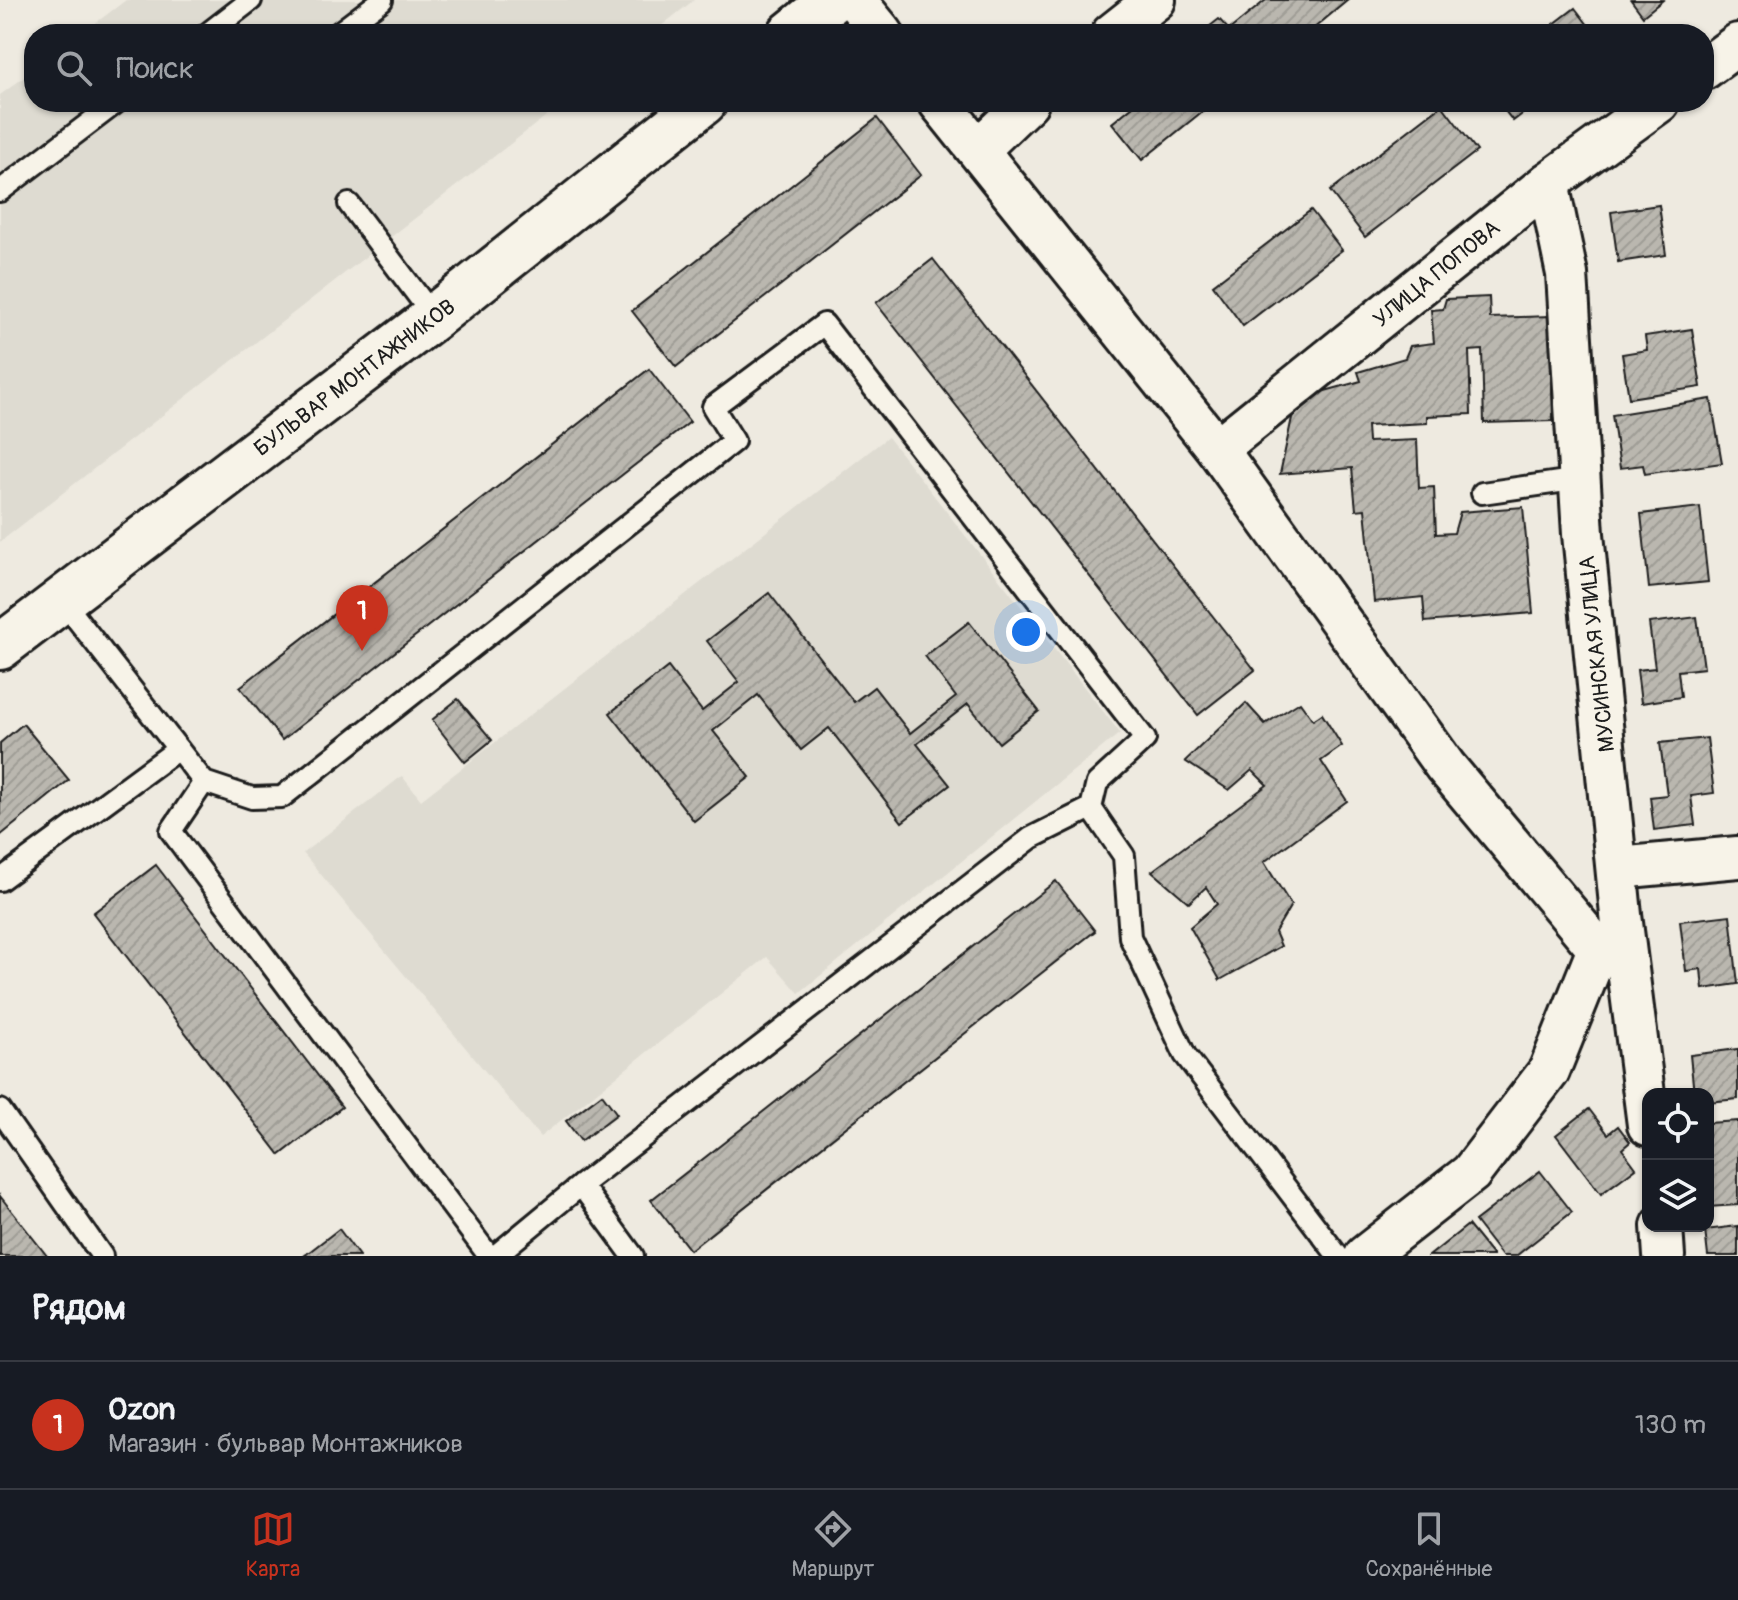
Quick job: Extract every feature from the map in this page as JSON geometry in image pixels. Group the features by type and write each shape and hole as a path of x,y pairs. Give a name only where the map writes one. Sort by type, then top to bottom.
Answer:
{"street":[{"path":"802,24 832,0"},
{"path":"855,0 875,24"},
{"path":"1125,24 1155,0"},
{"path":"1714,62 1738,44"},
{"name":"БУЛЬВАР МОНТАЖНИКОВ","path":"0,647 434,317 691,112"},
{"path":"947,112 1217,449 1445,766 1612,951 1549,1071 1471,1173 1365,1256"},
{"path":"978,150 1018,112"},
{"name":"УЛИЦА ПОПОВА","path":"1217,449 1548,183 1645,112"},
{"name":"МУСИНСКАЯ УЛИЦА","path":"1548,183 1567,274 1580,479 1618,868 1612,951 1642,1096"},
{"path":"1618,868 1738,857"},
{"path":"1662,1232 1664,1256"}],"lane":[{"path":"220,24 251,0"},
{"path":"350,24 382,0"},
{"path":"0,191 104,112"},
{"path":"349,204 434,317"},
{"path":"62,600 204,782 252,798 282,797 734,441 713,407 824,324 1145,739 1097,783 1091,808 1124,856 1130,937 1185,1055 1338,1256"},
{"path":"1482,493 1580,479"},
{"path":"0,880 178,749"},
{"path":"204,782 171,831 492,1256 1031,838 1091,808"},
{"path":"0,1110 102,1256"},
{"path":"581,1185 633,1256"}],"shaded area":[{"path":"126,0 694,0 664,24 94,24"},
{"path":"24,77 24,112 551,112 0,542 0,95"},
{"path":"888,437 1120,733 799,993 767,957 540,1137 303,853 402,776 421,800"}],"building":[{"path":"1266,0 1348,0 1319,24 1236,24"},
{"path":"1631,0 1663,0 1643,16"},
{"path":"1575,8 1587,24 1554,24"},
{"path":"1126,112 1202,112 1142,160 1112,123"},
{"path":"1433,112 1447,112 1477,151 1365,237 1330,191"},
{"path":"1506,112 1525,112 1513,121"},
{"path":"877,118 921,175 676,367 632,311"},
{"path":"1659,205 1666,255 1618,262 1611,212"},
{"path":"1311,210 1342,250 1243,326 1213,285"},
{"path":"933,259 1255,670 1198,715 876,303"},
{"path":"1489,297 1490,318 1550,316 1553,421 1484,423 1482,350 1469,351 1471,414 1427,416 1427,423 1367,426 1368,442 1417,440 1419,488 1434,487 1436,534 1454,533 1460,512 1523,507 1533,613 1425,622 1423,597 1374,602 1365,509 1356,510 1352,468 1280,474 1296,399 1361,381 1358,372 1405,358 1410,346 1434,343 1431,310 1443,309 1446,299"},
{"path":"1692,329 1701,387 1629,398 1622,354 1647,350 1645,336"},
{"path":"649,369 690,422 282,740 240,687"},
{"path":"1711,399 1722,463 1645,474 1643,465 1620,468 1612,415"},
{"path":"1700,507 1708,582 1649,588 1641,514"},
{"path":"769,593 854,702 874,687 910,733 956,697 925,656 969,622 1039,711 999,743 968,704 917,744 950,785 902,822 829,728 801,750 758,695 713,731 750,777 694,821 610,713 668,667 702,711 739,682 707,641"},
{"path":"1697,617 1704,668 1678,671 1681,697 1641,703 1637,670 1655,668 1649,623"},
{"path":"458,699 492,740 465,762 432,720"},
{"path":"1300,702 1313,720 1322,714 1342,746 1321,761 1347,801 1264,862 1291,905 1275,932 1281,946 1220,980 1190,927 1217,904 1206,887 1189,903 1152,871 1267,785 1252,770 1229,790 1185,761 1246,703 1265,724"},
{"path":"23,724 69,780 0,836 0,743"},
{"path":"1707,738 1714,793 1691,796 1695,825 1654,830 1650,797 1667,795 1660,743"},
{"path":"156,865 342,1107 280,1155 93,913"},
{"path":"1056,881 1095,931 690,1250 651,1200"},
{"path":"1730,915 1738,984 1703,989 1701,969 1686,971 1680,921"},
{"path":"1738,1049 1738,1099 1714,1101 1714,1088 1693,1088 1690,1055"},
{"path":"602,1094 617,1114 581,1141 566,1121"},
{"path":"1589,1109 1608,1134 1618,1126 1630,1142 1622,1149 1636,1168 1601,1194 1556,1135"},
{"path":"1738,1121 1738,1205 1714,1207 1714,1123"},
{"path":"1540,1171 1572,1212 1516,1256 1502,1256 1475,1221"},
{"path":"0,1196 47,1256 0,1256"},
{"path":"1468,1225 1493,1256 1429,1256"},
{"path":"1738,1226 1738,1256 1708,1256 1705,1232 1714,1232 1714,1229"},
{"path":"339,1229 359,1256 304,1256"}],"place":[{"name":"Ozon","path":"362,651"}]}
